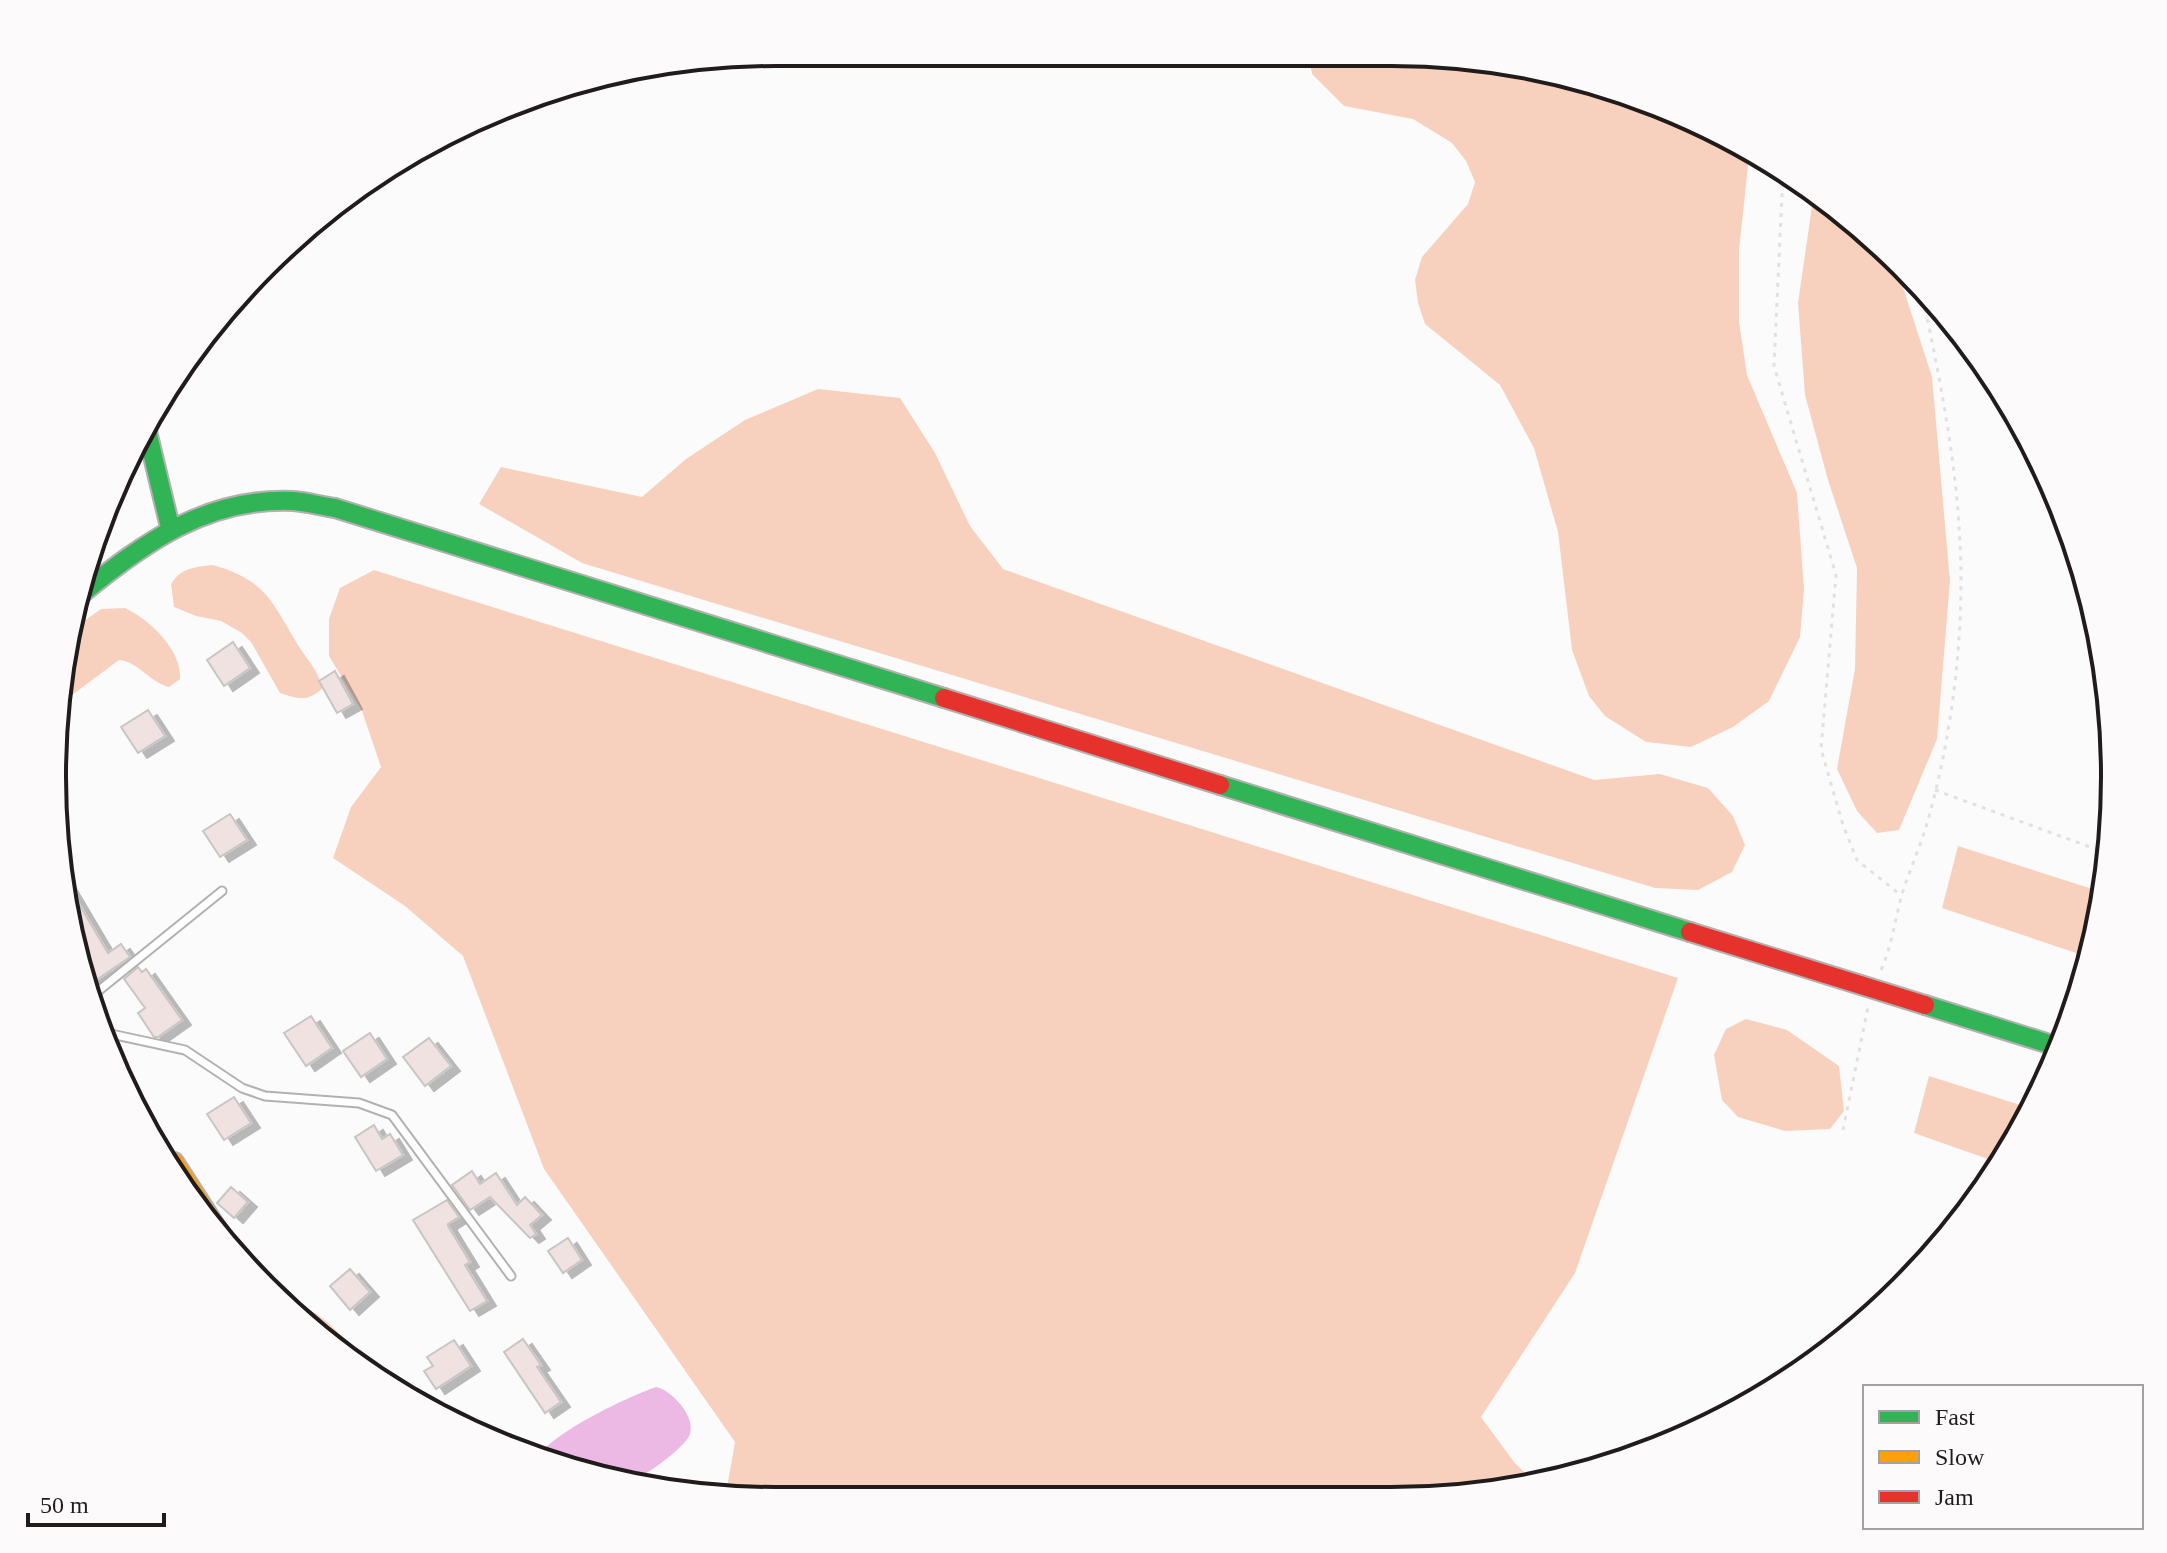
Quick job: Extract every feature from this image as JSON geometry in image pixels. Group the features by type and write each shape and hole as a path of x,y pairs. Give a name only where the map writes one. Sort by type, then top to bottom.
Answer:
{"street":[{"path":"150,442 170,527"},
{"path":"93,584 170,527 194,516 246,504 292,501 335,508 2049,1044"}],"lane":[{"path":"99,990 222,891"},
{"path":"115,1035 185,1050 242,1088 265,1096 359,1103 392,1115 511,1276"}],"path":[{"path":"1782,184 1774,366 1836,575 1821,749 1843,825 1857,860 1902,896"},
{"path":"1843,1130 1872,987 1890,949 1902,896 1928,820 1955,673 1961,588 1959,525 1938,368 1926,309"},
{"path":"1935,790 2097,849"}],"shaded area":[{"path":"1310,66 1390,66 1483,72 1529,80 1574,90 1662,120 1748,163 1739,250 1739,322 1747,375 1797,493 1804,589 1800,637 1769,701 1733,727 1691,747 1646,742 1605,716 1589,696 1572,650 1558,532 1534,448 1500,385 1425,324 1418,303 1415,280 1422,257 1468,204 1475,182 1466,161 1452,143 1413,119 1344,106 1312,74"},
{"path":"1812,205 1859,242 1902,283 1932,377 1950,581 1937,739 1899,830 1877,833 1857,811 1837,769 1855,669 1857,568 1828,480 1805,395 1798,303"},
{"path":"818,389 900,398 935,453 970,526 1003,569 1594,780 1660,774 1708,788 1733,816 1745,845 1732,872 1698,890 1655,888 582,563 479,504 501,467 642,497 686,459 745,420"},
{"path":"213,565 245,578 266,594 316,672 322,689 302,698 280,693 251,642 242,633 221,621 174,607 171,584 175,579 189,569"},
{"path":"374,570 1678,978 1575,1273 1481,1417 1526,1474 1483,1481 1390,1487 727,1485 735,1442 544,1169 463,956 405,906 333,858 351,807 381,767 362,711 329,656 329,619 340,588"},
{"path":"125,608 154,628 176,657 180,679 169,687 132,664 119,660 71,696 84,621 101,609"},
{"path":"1958,846 2092,889 2078,954 1942,908"},
{"path":"1746,1019 1787,1030 1839,1066 1844,1111 1830,1129 1785,1131 1738,1117 1722,1100 1714,1055 1726,1029"},
{"path":"1929,1076 2020,1105 1989,1159 1914,1133"},
{"path":"303,1307 324,1319 342,1339"},
{"path":"656,1387 666,1391 681,1405 691,1426 687,1440 645,1474 545,1448 575,1426"}],"building":[{"path":"233,642 250,668 224,686 207,660"},
{"path":"335,671 353,704 337,713 319,681"},
{"path":"148,710 165,736 138,753 121,727"},
{"path":"230,814 247,840 220,857 203,831"},
{"path":"78,902 108,953 121,944 130,957 96,980"},
{"path":"138,967 142,972 146,969 182,1020 158,1037 154,1037 138,1013 145,1008 124,979"},
{"path":"311,1016 332,1048 306,1066 284,1033"},
{"path":"370,1033 387,1059 361,1077 343,1051"},
{"path":"429,1038 451,1066 425,1086 403,1057"},
{"path":"234,1097 251,1123 224,1140 207,1114"},
{"path":"374,1125 382,1139 390,1134 403,1155 376,1171 355,1137"},
{"path":"472,1171 480,1184 496,1173 517,1205 525,1197 542,1215 530,1225 536,1234 530,1238 490,1197 470,1210 452,1185"},
{"path":"231,1187 248,1202 234,1218 217,1203"},
{"path":"447,1200 459,1217 448,1226 470,1262 465,1265 487,1301 470,1311 413,1220"},
{"path":"568,1238 582,1260 563,1273 548,1251"},
{"path":"350,1269 370,1292 350,1310 330,1286"},
{"path":"523,1339 541,1365 537,1367 561,1402 545,1413 504,1352"},
{"path":"454,1340 471,1366 436,1389 424,1371 433,1366 427,1357"}],"traffic: fast":[{"path":"150,442 170,527"},
{"path":"92,585 152,541 204,515 262,502 298,502 335,508 944,698"},
{"path":"1220,785 1690,932"},
{"path":"1925,1005 2049,1044"}],"traffic: jam":[{"path":"944,698 1220,785"},
{"path":"1690,932 1925,1005"}]}
